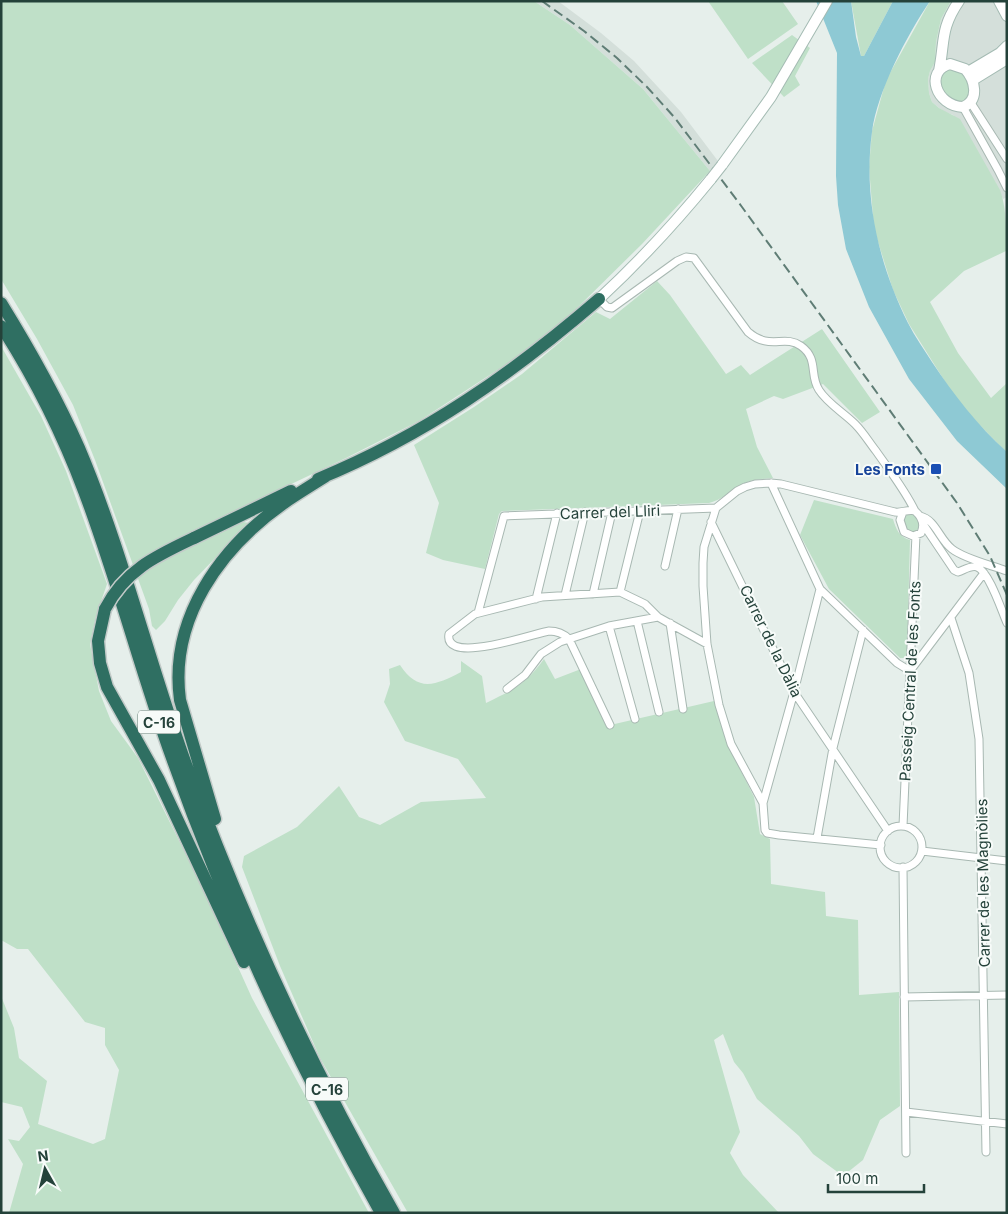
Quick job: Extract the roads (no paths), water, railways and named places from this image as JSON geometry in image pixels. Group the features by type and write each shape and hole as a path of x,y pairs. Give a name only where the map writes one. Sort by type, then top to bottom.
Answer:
{"highway":[{"path":"327,1116 305,1084 275,1026 159,780 107,687 100,663 98,646 99,630 105,609 118,588 130,574 153,558 300,486 326,476 394,443 462,405 529,358 599,299"},
{"name":"C-16","path":"1,303 38,364 79,449 121,565 183,754 210,829 242,907 323,1082 394,1213"},
{"name":"C-16","path":"1,326 34,382 84,490 145,680 200,833 257,970 327,1116 381,1213"},
{"path":"242,907 233,872 201,776 180,700 178,679 181,644 192,608 214,572 230,552 249,532 284,503 326,476"}],"main road":[{"path":"599,299 680,218 722,165 771,97 827,1"},
{"path":"942,47 946,56 970,76 974,95 967,105 953,106 947,103 939,95 936,83 939,71 942,47 947,21 959,1"},
{"path":"999,1 1007,9"},
{"path":"999,1 1007,16"},
{"path":"970,76 1007,46"},
{"path":"970,76 1007,59"},
{"path":"939,71 946,65 955,64"}],"street":[{"path":"967,105 1007,158"},
{"path":"967,105 1007,188"},
{"path":"599,299 607,307 612,308 682,258 690,257 696,261 753,337 770,343 794,343 803,348 812,360 820,392 856,425 907,495 923,524 954,570 958,572 975,566 979,567 984,573 997,596 1007,623"},
{"path":"762,803 731,744 720,705 707,644 703,586 704,547 716,508 745,487 755,484 780,484 895,512 909,510 928,519 944,542 957,552 1007,571"},
{"path":"771,484 820,589 897,663 910,671 984,573"},
{"name":"Carrer del Lliri","path":"478,613 504,516 716,508"},
{"path":"665,566 678,509"},
{"path":"620,592 640,511"},
{"path":"565,594 585,512"},
{"path":"592,594 612,512"},
{"path":"903,512 900,520 901,526 907,534 916,535 920,532 923,524"},
{"path":"536,599 557,513"},
{"name":"Carrer de la Dàlia","path":"711,522 794,692 888,831"},
{"name":"Passeig Central de les Fonts","path":"903,826 916,535"},
{"path":"820,589 794,692 762,803 764,824 767,833 881,846"},
{"path":"610,724 569,639 562,633 548,631 485,647 463,648 451,643 448,639 449,634 478,613 565,594 620,592 645,604 658,617 707,644"},
{"path":"507,689 517,683 541,654 551,646 609,626 658,617"},
{"name":"Carrer de les Magnòlies","path":"951,618 969,673 976,708 981,764 986,1152"},
{"path":"637,621 659,712"},
{"path":"670,624 683,708"},
{"path":"609,626 635,718"},
{"path":"816,838 833,748 862,630"},
{"path":"903,826 913,829 917,833 922,842 922,851 918,860 913,864 903,867 894,866 888,862 882,853 881,846 884,836 888,831 903,826"},
{"path":"922,851 1007,861"},
{"path":"903,867 906,1153"},
{"path":"904,997 1007,995"},
{"path":"906,1112 1007,1124"}],"water":[{"path":"816,1 851,1 856,37 861,56 864,56 893,1 930,1 894,64 875,116 870,157 872,206 881,254 908,323 957,398 1007,452 1007,489 957,441 909,379 869,307 846,249 838,205 836,176 837,53"}],"railway":[{"path":"542,1 584,31 617,58 675,118 957,503 990,556 1007,595"}],"place":[{"name":"Les Fonts","path":"936,469"}]}
